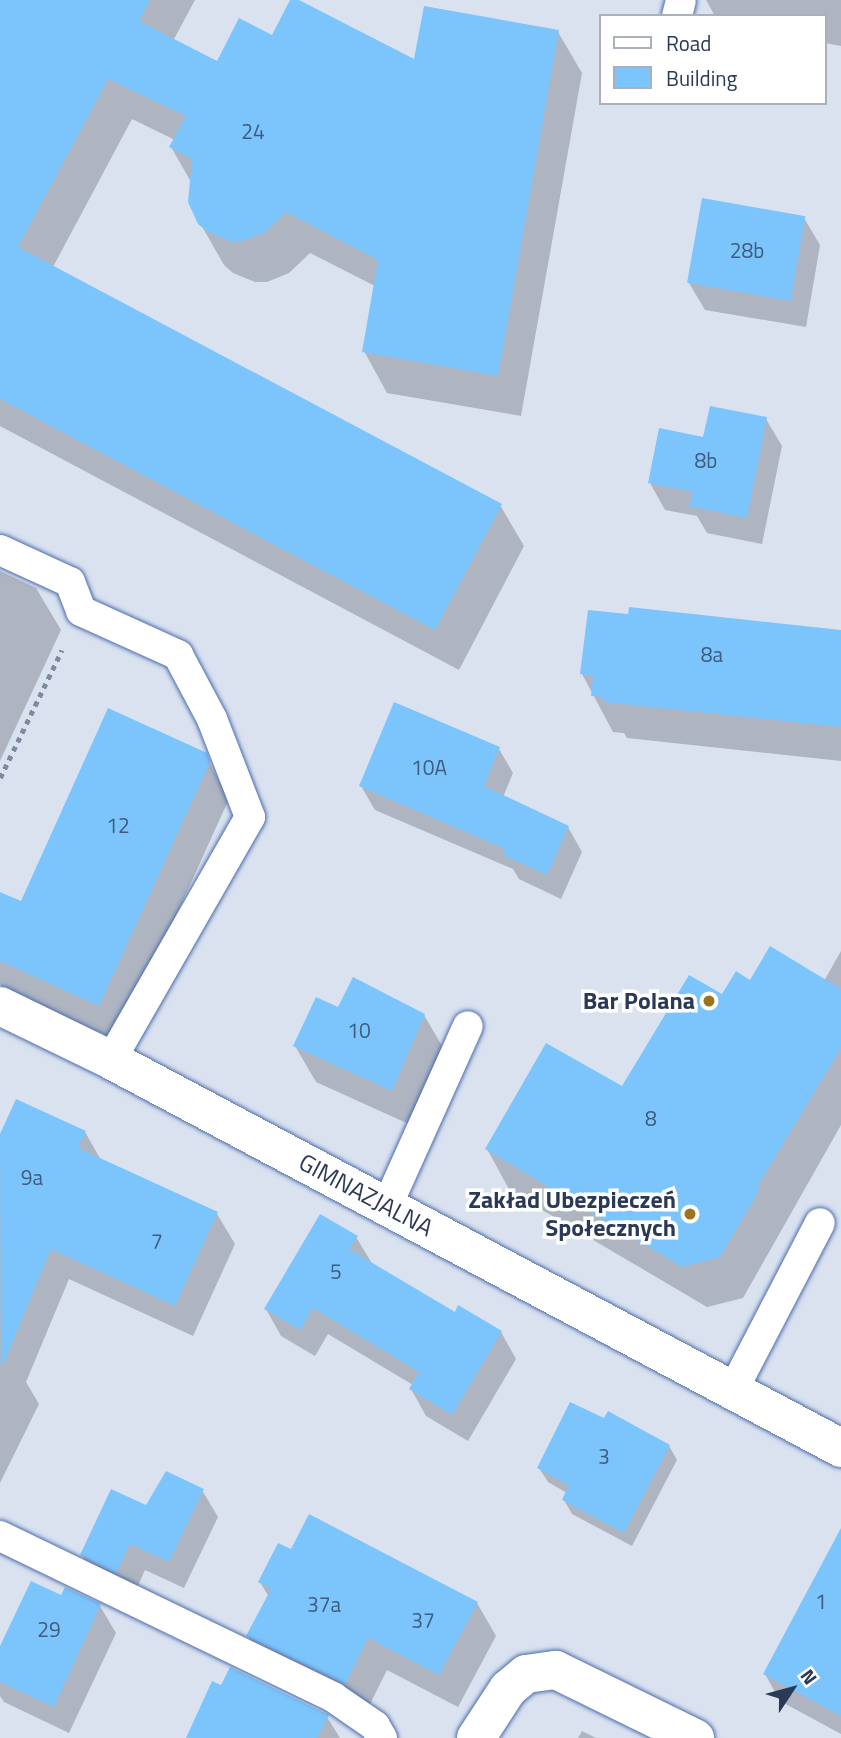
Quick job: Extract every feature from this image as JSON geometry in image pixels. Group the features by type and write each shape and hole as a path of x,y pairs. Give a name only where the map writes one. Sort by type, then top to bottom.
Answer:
{"street":[{"name":"GIMNAZJALNA","path":"0,1006 111,1060 841,1448"},
{"path":"476,1738 508,1689 526,1674 556,1670 695,1738"}],"lane":[{"path":"0,550 70,582 81,611 178,655 212,719 250,817 111,1060"},
{"path":"387,1206 468,1026"},
{"path":"733,1390 820,1223"},
{"path":"0,1536 333,1697 375,1726 382,1738"}],"path":[{"path":"0,778 81,611"}],"building":[{"path":"0,0 150,0 139,21 217,61 239,18 272,35 290,0 299,0 414,59 424,6 559,30 498,376 362,352 378,260 286,212 265,232 243,241 230,241 208,232 198,224 188,202 192,159 169,147 186,116 108,79 18,247 502,504 435,630 0,399"},
{"path":"702,198 805,216 790,301 687,283"},
{"path":"710,406 767,417 747,518 689,506 693,492 648,483 659,428 703,437"},
{"path":"629,607 841,630 841,727 604,702 604,697 591,696 593,676 580,674 588,610 628,614"},
{"path":"394,702 500,747 484,786 569,826 547,875 503,855 505,849 359,786"},
{"path":"108,708 207,753 210,762 99,1006 0,961 0,892 21,901"},
{"path":"770,946 841,989 841,1048 757,1187 760,1189 720,1257 682,1267 485,1149 546,1043 622,1086 689,975 722,994 736,971 750,980"},
{"path":"353,977 425,1014 392,1091 293,1046 316,997 338,1007"},
{"path":"16,1099 86,1131 78,1148 218,1212 175,1306 51,1249 1,1370 0,1134"},
{"path":"320,1214 358,1236 349,1249 455,1312 458,1305 502,1331 452,1415 409,1389 419,1372 313,1308 300,1330 264,1309"},
{"path":"570,1402 604,1418 608,1411 670,1445 624,1533 562,1500 569,1485 537,1468"},
{"path":"166,1471 204,1489 169,1562 130,1544 116,1573 80,1555 111,1489 146,1505"},
{"path":"309,1514 478,1602 439,1675 368,1638 345,1684 246,1636 271,1589 258,1582 278,1543 291,1549"},
{"path":"841,1528 841,1716 763,1674"},
{"path":"31,1581 61,1595 65,1587 101,1604 54,1707 0,1682 0,1646"},
{"path":"230,1667 329,1715 317,1738 186,1738 212,1681 221,1685"}],"place":[{"name":"Bar Polana","path":"709,1001"},
{"name":"Zakład Ubezpieczeń Społecznych","path":"690,1214"}]}
